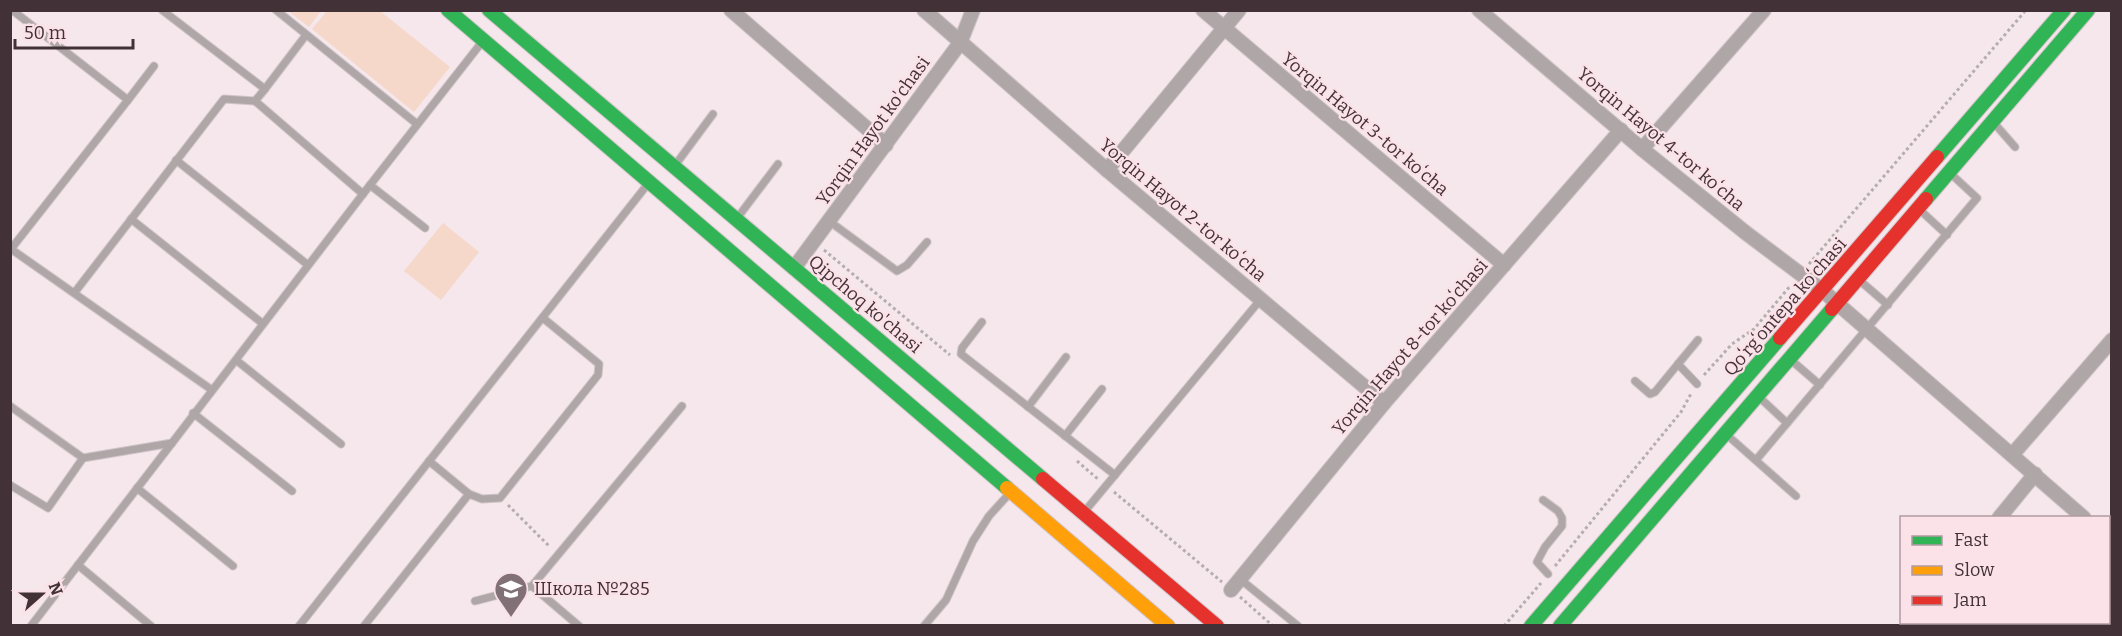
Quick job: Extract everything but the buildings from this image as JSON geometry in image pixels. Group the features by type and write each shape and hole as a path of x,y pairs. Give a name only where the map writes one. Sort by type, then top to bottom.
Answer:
{"main road":[{"path":"448,10 1168,626"},
{"name":"Qipchoq ko'chasi","path":"489,10 1217,626"},
{"name":"Qoʻrgʻontepa koʻchasi","path":"1531,626 2064,10"},
{"name":"Qoʻrgʻontepa koʻchasi","path":"1560,626 2088,10"},
{"path":"609,148 625,142 628,135 627,126"}],"street":[{"path":"731,10 885,145"},
{"name":"Yorqin Hayot 2-tor koʻcha","path":"924,10 1107,170 1384,403"},
{"name":"Yorqin Hayot ko'chasi","path":"794,268 960,43 973,10"},
{"name":"Yorqin Hayot 3-tor koʻcha","path":"1203,10 1504,265"},
{"path":"1107,170 1239,10"},
{"name":"Yorqin Hayot 4-tor koʻcha","path":"1479,10 1642,149 1746,233 1823,291 2082,516"},
{"path":"1642,149 1764,11"},
{"name":"Yorqin Hayot 8-tor koʻchasi","path":"1235,585 1384,403 1621,130"},
{"path":"2012,455 2112,340"},
{"path":"2001,516 2035,474"}],"lane":[{"path":"12,10 128,100"},
{"path":"162,10 265,89"},
{"path":"276,10 417,124"},
{"path":"255,101 306,35"},
{"path":"31,626 262,323 484,41"},
{"path":"154,66 11,250 75,292 212,390"},
{"path":"75,292 224,99 255,101 363,194"},
{"path":"674,166 713,114"},
{"path":"1992,122 2015,147"},
{"path":"176,160 308,265"},
{"path":"737,219 778,164"},
{"path":"1756,460 1977,198 1949,172"},
{"path":"299,626 650,183"},
{"path":"370,185 425,228"},
{"path":"1918,208 1947,235"},
{"path":"131,219 262,323"},
{"path":"829,221 897,271 907,265 927,242"},
{"path":"1857,279 1888,305"},
{"path":"1083,513 1261,299"},
{"path":"429,461 469,494 482,499 500,498 598,375 599,364 593,357 543,318"},
{"path":"982,322 962,348 961,354 1115,475"},
{"path":"1635,381 1650,394 1655,392 1698,340"},
{"path":"1028,407 1066,357"},
{"path":"1789,358 1820,385"},
{"path":"236,360 341,444"},
{"path":"1678,364 1697,384"},
{"path":"1065,436 1102,389"},
{"path":"1757,395 1788,423"},
{"path":"475,601 532,586 682,405"},
{"path":"10,406 83,458 172,443"},
{"path":"193,413 292,491"},
{"path":"1725,433 1796,496"},
{"path":"10,485 48,508 83,458"},
{"path":"137,488 233,566"},
{"path":"924,626 946,600 973,541 989,516 1011,491"},
{"path":"364,626 469,494"},
{"path":"1543,500 1558,511 1562,518 1562,526 1545,547 1537,562 1548,574"},
{"path":"78,565 151,626"},
{"path":"1235,585 1298,626"},
{"path":"532,586 579,626"}],"path":[{"path":"1504,626 1681,412 1697,384 1732,344 1754,329 2026,10"},
{"path":"500,498 558,555"}],"shaded area":[{"path":"288,11 321,11 309,27"},
{"path":"327,11 380,11 450,67 414,112 312,29"},
{"path":"443,223 479,252 441,300 404,271"}],"traffic: fast":[{"path":"448,10 1007,488"},
{"path":"489,10 1043,479"},
{"path":"1937,157 2064,10"},
{"path":"1926,199 2088,10"},
{"path":"1560,626 1832,309"},
{"path":"1531,626 1780,338"}],"traffic: slow":[{"path":"1007,488 1168,626"}],"traffic: jam":[{"path":"1780,338 1937,157"},
{"path":"1832,309 1926,199"},
{"path":"1043,479 1217,626"}],"place":[{"name":"Школа №285","path":"511,618"}]}
